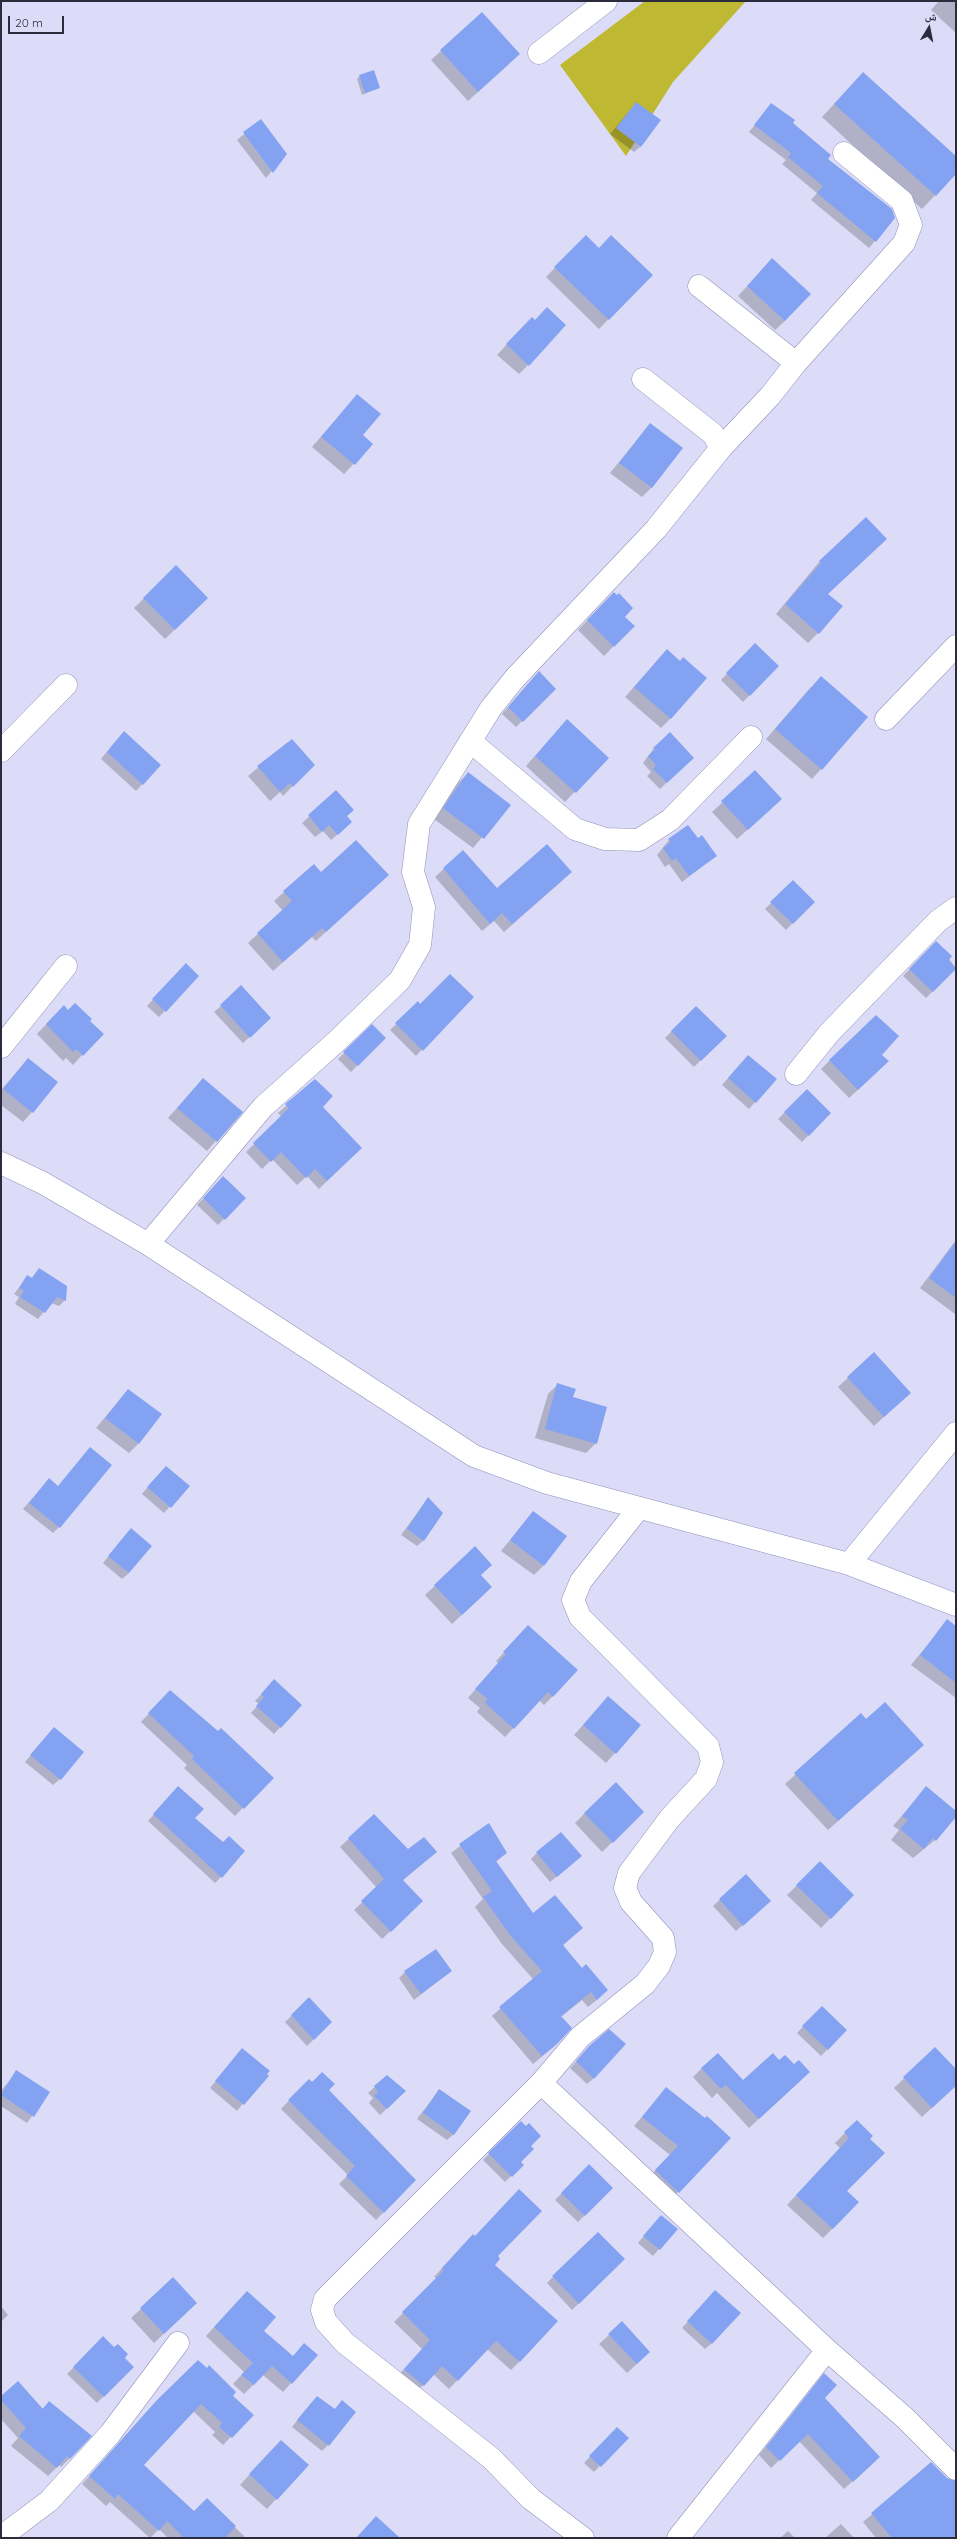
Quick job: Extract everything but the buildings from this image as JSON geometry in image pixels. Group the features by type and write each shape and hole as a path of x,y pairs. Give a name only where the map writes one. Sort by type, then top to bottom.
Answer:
{"street":[{"path":"540,53 606,1"},
{"path":"148,1244 263,1107 338,1040 400,980 420,945 424,907 413,872 419,824 490,708 515,678 656,529 721,448 770,396 796,363 904,243 911,225 902,201 844,153"},
{"path":"699,286 796,363"},
{"path":"643,378 713,434 721,448"},
{"path":"886,719 956,646"},
{"path":"1,751 66,685"},
{"path":"470,741 575,829 605,839 639,840 670,820 751,737"},
{"path":"796,1074 830,1032 938,921 956,908"},
{"path":"1,1047 66,966"},
{"path":"1,1163 43,1183 148,1244 474,1456 547,1483 849,1564 956,1605"},
{"path":"849,1564 956,1433"},
{"path":"583,2538 531,2499 491,2458 345,2342 326,2322 322,2310 325,2300 541,2083 580,2037 645,1984 659,1966 665,1952 663,1938 630,1902 625,1888 629,1873 670,1818 706,1779 712,1762 708,1746 580,1617 573,1600 581,1581 639,1508"},
{"path":"541,2083 827,2350 905,2418 956,2469"},
{"path":"1,2537 49,2500 110,2434 178,2343"},
{"path":"678,2538 827,2350"}],"shaded area":[{"path":"645,1 746,1 673,82 626,156 560,65"}]}
